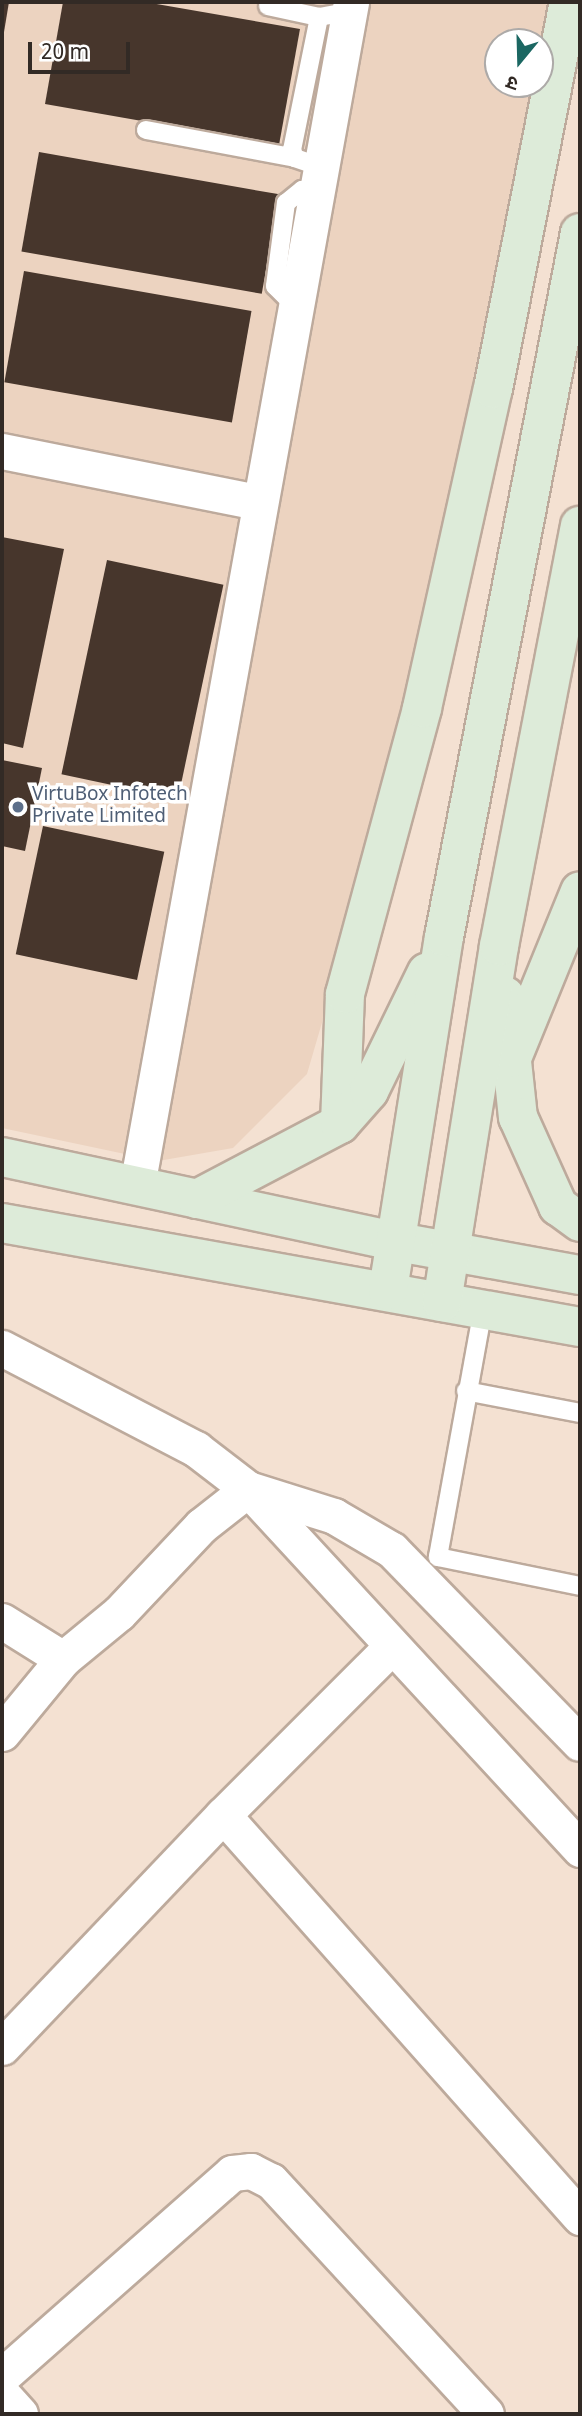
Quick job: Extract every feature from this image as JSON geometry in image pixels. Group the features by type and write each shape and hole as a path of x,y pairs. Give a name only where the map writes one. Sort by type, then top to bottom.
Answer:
{"street":[{"path":"340,1124 345,994 434,655 494,390 569,2"},
{"path":"137,1186 257,502 295,306 311,172 339,10"},
{"path":"388,1290 398,1242 444,937 580,233"},
{"path":"2,451 257,502"},
{"path":"442,1302 499,946 580,526"},
{"path":"512,1058 580,891"},
{"path":"197,1199 340,1124 369,1091 444,937"},
{"path":"499,946 518,1117 558,1206 580,1222"},
{"path":"2,1157 398,1242 580,1275"},
{"path":"2,1223 388,1290 580,1327"},
{"path":"2,1348 196,1449 248,1489 580,1849"},
{"path":"2,1733 63,1659 119,1613 201,1526 248,1489"},
{"path":"248,1489 334,1516 392,1550 580,1743"},
{"path":"2,1621 63,1659"},
{"path":"2,2047 223,1815 391,1647"},
{"path":"223,1815 580,2217"},
{"path":"2,2376 232,2173 251,2171 271,2181 467,2408"},
{"path":"2,2394 20,2414"}],"lane":[{"path":"268,6 339,10"},
{"path":"146,130 311,172"},
{"path":"483,1309 438,1557 580,1586"},
{"path":"466,1391 580,1413"}],"shaded area":[{"path":"2,2 565,2 554,63 554,28 484,28 484,98 548,98 477,491 307,1074 233,1148 158,1161 2,1128"}],"building":[{"path":"2,2 9,2 3,38 2,38"},
{"path":"63,2 145,2 300,29 279,145 45,104"},
{"path":"39,152 279,194 262,294 21,251"},
{"path":"24,271 251,311 232,422 4,382"},
{"path":"2,537 64,549 23,748 2,743"},
{"path":"107,560 223,585 178,799 61,774"},
{"name":"VirtuBox Infotech Private Limited","path":"2,760 42,768 25,851 2,846"},
{"path":"43,826 164,852 137,980 16,954"}],"place":[{"name":"VirtuBox Infotech Private Limited","path":"18,807"}]}
